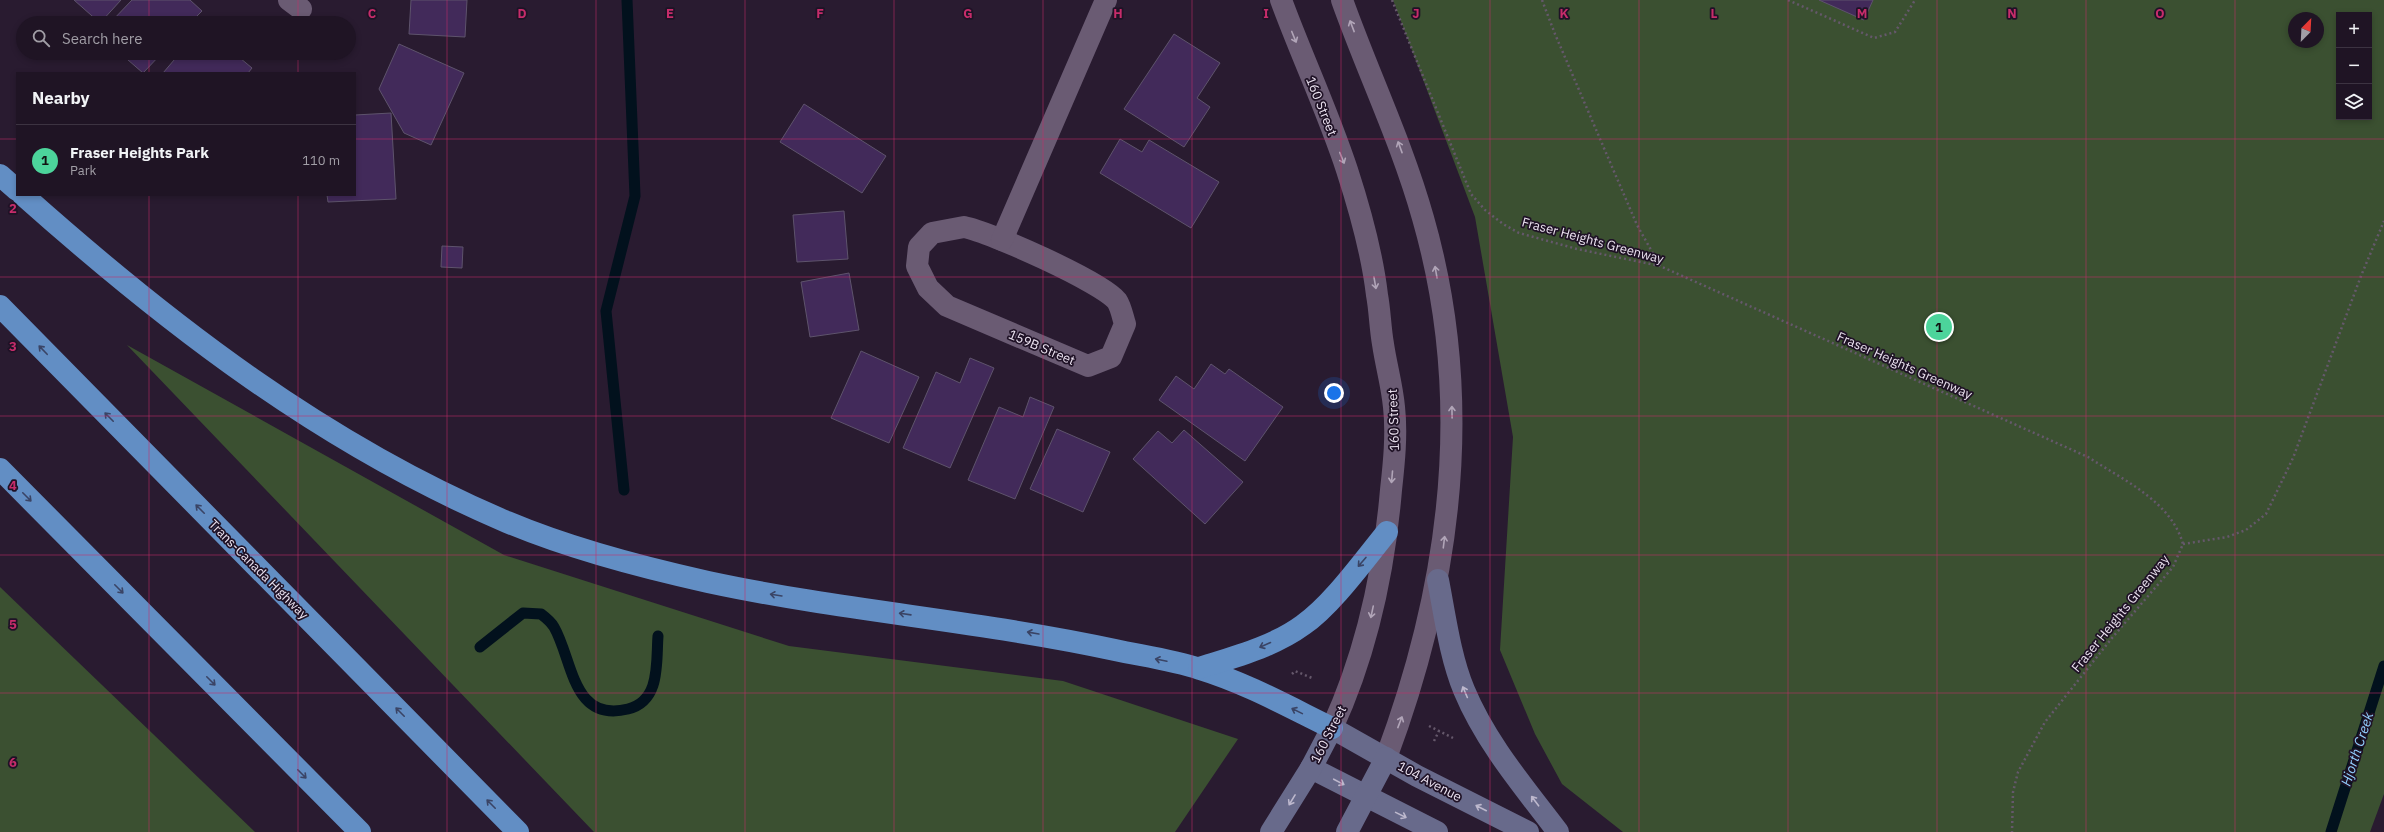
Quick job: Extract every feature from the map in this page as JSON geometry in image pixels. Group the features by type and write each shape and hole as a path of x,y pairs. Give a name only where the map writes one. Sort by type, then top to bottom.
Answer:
{"highway":[{"path":"0,175 16,189"},
{"path":"24,196 143,298 277,398 392,468 508,523 581,549 708,582 794,598 1054,637 1199,668 1274,699 1332,728"},
{"name":"Trans-Canada Highway","path":"0,306 518,832"},
{"path":"0,469 360,832"},
{"path":"1199,668 1250,651 1303,626 1317,615 1387,532"}],"main road":[{"path":"1438,580 1456,664 1464,689 1474,712 1505,762 1558,832"},
{"name":"104 Avenue","path":"1332,728 1528,832"},
{"name":"160 Street","path":"1271,832 1311,768 1332,728"},
{"path":"1347,832 1386,758"},
{"path":"1311,768 1437,832"}],"street":[{"path":"1002,240 1106,0"},
{"name":"160 Street","path":"1281,0 1346,169 1371,258 1383,343 1390,370 1395,409 1394,447 1387,532 1369,627 1349,692 1332,728"},
{"path":"1342,0 1402,149 1424,218 1442,310 1451,380 1452,428 1447,517 1438,580 1421,655 1386,758"},
{"name":"159B Street","path":"964,227 983,231 1002,240 1098,286 1118,302 1125,324 1111,357 1088,366 946,306 928,288 917,266 919,247 932,233 964,227"}],"path":[{"name":"Fraser Heights Greenway","path":"1392,0 1471,194 1485,210 1503,224 1520,233 1577,249 1660,266 2088,457 2147,495 2166,512 2174,522 2183,544 2173,567 2112,638 2045,722 2018,772 2013,792 2012,832"},
{"path":"1542,0 1558,42 1637,225 1660,266"},
{"path":"1788,0 1874,38 1895,32 1915,0"},
{"path":"2183,544 2227,537 2246,530 2266,514 2293,458 2361,276 2384,221"},
{"path":"1295,671 1312,678"},
{"path":"1425,724 1459,741"},
{"path":"1434,741 1439,731"}],"green space":[{"path":"1393,0 2384,0 2384,794 2370,832 1623,832 1562,784 1535,734 1500,650 1513,437 1475,217"},
{"path":"127,345 504,555 789,646 1063,681 1238,739 1175,832 594,832"},
{"path":"0,587 255,832 0,832"}],"building":[{"path":"74,0 121,0 106,16 92,16"},
{"path":"132,0 190,0 202,11 197,16 117,16"},
{"path":"411,0 467,0 465,37 409,34"},
{"path":"1819,0 1873,0 1864,20"},
{"path":"1174,34 1220,63 1197,98 1210,107 1184,147 1124,109"},
{"path":"399,44 464,73 431,145 404,133 379,89"},
{"path":"128,60 155,60 144,72 142,72"},
{"path":"174,60 242,60 252,68 249,72 164,72"},
{"path":"804,104 886,156 862,193 780,142"},
{"path":"391,113 396,199 328,202 327,196 356,196 356,115"},
{"path":"1120,139 1142,152 1149,140 1219,182 1191,228 1100,173"},
{"path":"844,211 848,259 797,262 793,215"},
{"path":"442,246 463,247 462,268 441,267"},
{"path":"849,273 859,330 810,337 801,282"},
{"path":"861,351 919,377 889,443 831,418"},
{"path":"970,358 994,368 950,468 903,448 936,372 960,383"},
{"path":"1211,364 1225,374 1229,369 1283,407 1245,461 1159,400 1176,376 1194,389"},
{"path":"1030,397 1054,407 1015,499 968,480 999,407 1023,417"},
{"path":"1057,429 1110,452 1083,512 1030,489"},
{"path":"1184,430 1243,482 1205,524 1133,459 1158,431 1172,443"}],"waterway":[{"path":"624,490 606,311 635,196 627,0"},
{"path":"480,647 523,613 541,614 550,621 554,627 577,686 585,698 595,707 610,711 628,709 639,705 646,698 655,679 658,636"},
{"name":"Hjorth Creek","path":"2331,832 2384,666"}],"place":[{"name":"Fraser Heights Park","path":"1939,327"}]}
